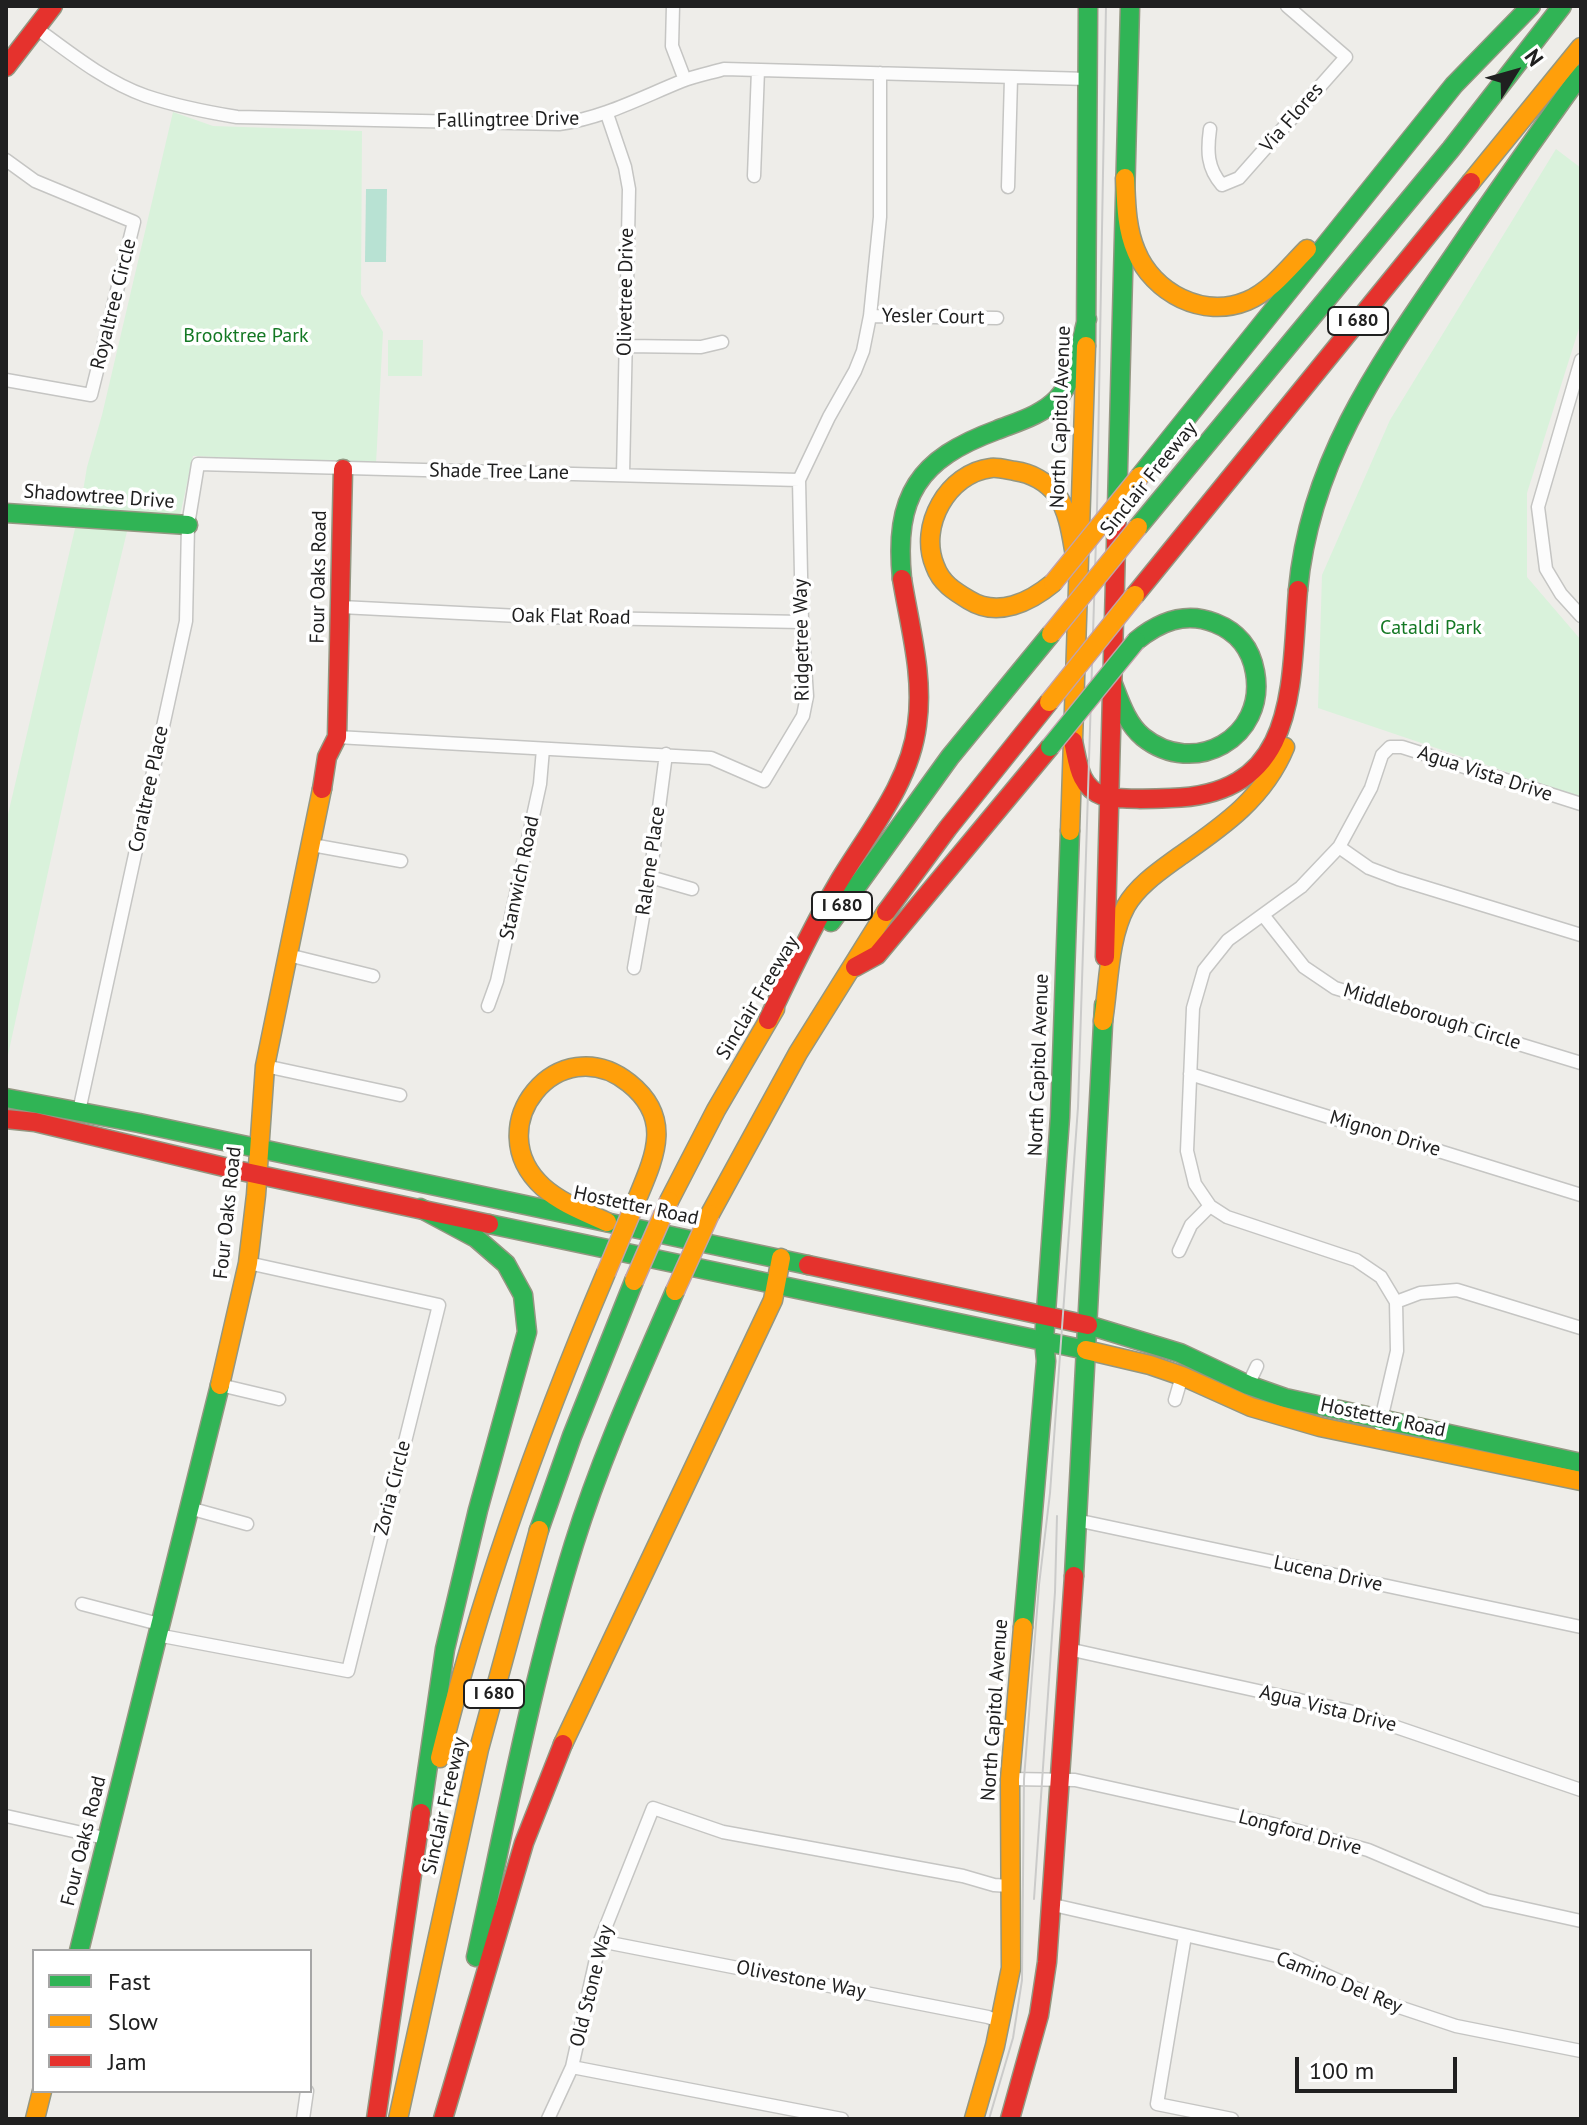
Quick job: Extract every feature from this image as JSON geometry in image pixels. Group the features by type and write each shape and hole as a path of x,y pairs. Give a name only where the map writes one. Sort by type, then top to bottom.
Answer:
{"main road":[{"path":"6,67 53,6"},
{"name":"North Capitol Avenue","path":"974,2119 1001,2022 1011,1968 1010,1779 1046,1361 1044,1340 1060,1117 1087,319 1088,6"},
{"path":"1010,2119 1039,2015 1047,1962 1088,1325 1103,1021 1130,6"},
{"path":"1077,566 1063,509 1058,497 1039,480 1017,470 992,468 968,475 946,493 933,514 929,541 935,566 950,589 972,603 998,608 1024,603 1053,583 1140,476 1386,168 1454,85 1531,6"},
{"name":"Sinclair Freeway","path":"398,2119 471,1784 508,1635 540,1528 564,1458 634,1281 669,1201 716,1110 768,1020 826,930 950,757 1451,149 1562,6"},
{"name":"I 680","path":"442,2119 545,1644 575,1541 612,1441 675,1291 756,1125 848,972 944,834 1581,47"},
{"path":"1073,741 1085,784 1095,792 1110,797 1198,798 1236,785 1265,759 1279,736 1292,676 1303,556 1317,497 1340,435 1382,361 1581,74"},
{"path":"1125,178 1129,231 1152,278 1161,288 1187,302 1215,306 1245,301 1271,284 1386,168"},
{"path":"768,1020 822,911 894,791 913,745 919,714 920,679 902,568 900,532 910,493 932,464 952,449 974,437 1044,411 1064,394 1087,319"},
{"name":"Four Oaks Road","path":"80,1949 248,1263 265,1066 312,845 327,757 337,737 343,469"},
{"name":"Shadowtree Drive","path":"6,513 188,525"},
{"path":"848,972 877,955 1136,641 1157,625 1182,617 1223,626 1245,644 1252,656 1258,685 1252,714 1239,734 1217,749 1192,755 1179,754 1152,744 1141,736 1124,712 1113,684"},
{"path":"1103,1021 1122,912 1142,886 1240,812 1261,791 1277,766 1292,724 1292,676"},
{"path":"396,1974 437,1770 509,1513 540,1428 650,1166 657,1136 651,1108 643,1095 622,1075 594,1066 563,1069 540,1082 521,1111 517,1133 522,1157 538,1182 548,1191 607,1222"},
{"name":"Hostetter Road","path":"6,1098 1047,1315 1180,1353 1248,1385 1378,1430 1581,1481"},
{"name":"Hostetter Road","path":"6,1119 35,1122 257,1174 1110,1353 1182,1376 1278,1416 1581,1463"},
{"path":"376,2119 445,1649 478,1510 524,1345 527,1320 519,1283 497,1254 476,1238 420,1208"},
{"path":"442,2119 520,1858 545,1787 583,1700 773,1300 781,1258"},
{"path":"35,2119 42,2093"}],"street":[{"path":"673,6 672,46 685,80"},
{"name":"Via Flores","path":"1210,129 1207,151 1212,173 1222,185 1239,178 1346,57 1287,6"},
{"name":"Fallingtree Drive","path":"36,28 87,66 144,96 195,110 237,117 559,124 607,114 685,80 724,69 1088,79"},
{"path":"754,176 758,70"},
{"name":"Ridgetree Way","path":"337,737 711,758 764,781 803,716 807,696 799,480 855,371 863,351 870,316 880,217 880,73"},
{"path":"1008,187 1011,78"},
{"name":"Olivetree Drive","path":"607,114 629,189 623,475"},
{"name":"Royaltree Circle","path":"6,160 35,181 134,222 91,395 6,380"},
{"name":"Yesler Court","path":"870,316 997,318"},
{"path":"625,346 701,347 722,342"},
{"path":"1581,360 1538,507 1546,569 1561,594 1581,616"},
{"name":"Shade Tree Lane","path":"198,464 799,480"},
{"name":"Coraltree Place","path":"79,1111 186,621 188,525 198,464"},
{"name":"Oak Flat Road","path":"341,607 539,617 802,622"},
{"name":"Agua Vista Drive","path":"1339,847 1371,788 1382,755 1390,747 1402,747 1581,804"},
{"name":"Stanwich Road","path":"488,1006 497,981 540,784 543,749"},
{"name":"Ralene Place","path":"634,968 666,754"},
{"path":"312,845 401,861"},
{"path":"1378,1430 1397,1351 1396,1302 1381,1277 1356,1260 1227,1217 1210,1206 1195,1184 1187,1151 1190,1074 1193,1008 1204,970 1228,940 1301,887 1339,847 1369,868 1398,879 1581,935"},
{"path":"650,877 692,889"},
{"name":"Middleborough Circle","path":"1263,915 1304,967 1335,988 1581,1063"},
{"path":"288,955 373,976"},
{"path":"265,1066 400,1095"},
{"name":"Mignon Drive","path":"1190,1074 1581,1195"},
{"path":"1179,1251 1191,1225 1210,1206"},
{"name":"Zoria Circle","path":"158,1629 348,1671 439,1305 248,1263"},
{"path":"1396,1302 1420,1293 1457,1290 1581,1328"},
{"path":"1248,1385 1257,1366"},
{"path":"1175,1400 1182,1376"},
{"path":"220,1385 279,1399"},
{"path":"189,1508 247,1524"},
{"name":"Lucena Drive","path":"1076,1520 1581,1627"},
{"path":"82,1604 158,1629"},
{"name":"Agua Vista Drive","path":"1068,1649 1349,1711 1581,1790"},
{"name":"Longford Drive","path":"1010,1779 1075,1780 1224,1813 1368,1850 1486,1900 1581,1921"},
{"name":"Old Stone Way","path":"548,2119 572,2067 600,1941 653,1808 723,1832 1009,1886"},
{"path":"6,1816 109,1839"},
{"name":"Camino Del Rey","path":"1049,1904 1290,1959 1396,2006 1456,2026 1581,2051"},
{"path":"1185,1936 1157,2104 1232,2119"},
{"name":"Olivestone Way","path":"600,1941 1001,2022"},
{"path":"572,2067 842,2119"},
{"path":"303,2119 307,2093"}],"green space":[{"name":"Brooktree Park","path":"173,112 213,126 362,131 361,294 383,332 376,464 193,456 179,520 131,515 80,726 6,1064 6,823 87,467"},
{"name":"Cataldi Park","path":"1556,149 1581,168 1581,322 1527,493 1527,577 1581,640 1581,797 1318,708 1322,575 1390,420"},
{"path":"366,189 387,189 386,262 365,262"},
{"path":"388,340 423,340 422,376 388,376"}],"tram line":[{"path":"989,2119 1013,2038 1022,1980 1024,1779 1039,1585 1050,1493 1078,1107 1097,508 1106,6"},
{"path":"1034,1899 1055,1592 1057,1516"}],"traffic: fast":[{"path":"1086,346 1088,6"},
{"path":"1117,507 1130,6"},
{"path":"1140,476 1454,85 1531,6"},
{"path":"1138,527 1451,149 1562,6"},
{"path":"1298,590 1305,543 1317,498 1352,415 1425,297 1581,74"},
{"path":"902,579 902,525 917,484 930,468 970,441 1037,414 1051,405 1069,382 1087,319"},
{"path":"6,513 188,525"},
{"path":"1113,684 1133,726 1143,737 1163,749 1184,753 1204,752 1223,745 1250,716 1256,695 1255,672 1247,649 1230,631 1215,623 1183,618 1154,628 1136,641"},
{"path":"831,922 950,757 1051,634"},
{"path":"1050,747 1136,641"},
{"path":"1023,1627 1046,1361 1044,1340 1060,1117 1070,831"},
{"path":"1074,1576 1104,1005"},
{"path":"6,1098 139,1123 808,1265"},
{"path":"420,1208 476,1238 506,1264 523,1295 527,1332 478,1510 445,1649 421,1813"},
{"path":"489,1224 1086,1350"},
{"path":"539,1530 572,1436 634,1281"},
{"path":"476,1957 532,1698 574,1544 608,1448 675,1291"},
{"path":"1088,1325 1180,1353 1248,1385 1285,1398 1581,1463"},
{"path":"79,1949 220,1385"}],"traffic: slow":[{"path":"1471,182 1581,47"},
{"path":"1125,178 1128,224 1136,251 1154,279 1181,298 1213,307 1247,301 1272,285 1307,249"},
{"path":"1070,831 1086,346"},
{"path":"1053,583 1024,601 1002,608 980,605 949,586 935,566 931,535 940,504 950,491 976,472 991,468 1021,472 1038,479 1053,490 1062,503 1077,566"},
{"path":"1053,583 1140,476"},
{"path":"1051,634 1138,527"},
{"path":"1049,702 1135,595"},
{"path":"1103,1021 1116,933 1131,898 1150,878 1241,809 1266,781 1285,747"},
{"path":"220,1385 248,1263 265,1066 322,789"},
{"path":"710,1214 798,1053 886,912"},
{"path":"669,1201 716,1110 775,1009"},
{"path":"607,1222 550,1193 525,1163 519,1138 523,1113 535,1092 554,1075 577,1067 602,1069 629,1083 643,1096 656,1124 656,1138 650,1168 637,1199"},
{"path":"606,1273 637,1199"},
{"path":"634,1281 669,1201"},
{"path":"675,1291 710,1214"},
{"path":"563,1744 773,1300 781,1258"},
{"path":"440,1758 474,1634 513,1512 606,1273"},
{"path":"1086,1350 1150,1365 1251,1407 1320,1427 1581,1481"},
{"path":"398,2119 479,1749 539,1530"},
{"path":"974,2119 995,2046 1011,1968 1010,1779 1023,1627"},
{"path":"35,2119 42,2093"}],"traffic: jam":[{"path":"6,67 53,6"},
{"path":"1135,595 1471,182"},
{"path":"322,789 327,757 337,737 343,469"},
{"path":"1105,957 1117,507"},
{"path":"768,1020 828,900 897,788 913,747 919,688 902,579"},
{"path":"1073,741 1084,780 1103,796 1171,798 1213,792 1244,778 1265,756 1280,729 1293,663 1298,590"},
{"path":"886,912 948,828 1049,702"},
{"path":"855,967 877,955 1050,747"},
{"path":"6,1119 35,1122 241,1171 489,1224"},
{"path":"808,1265 1088,1325"},
{"path":"1010,2119 1039,2015 1047,1962 1074,1576"},
{"path":"443,2119 524,1843 563,1744"},
{"path":"376,2119 421,1813"}]}
